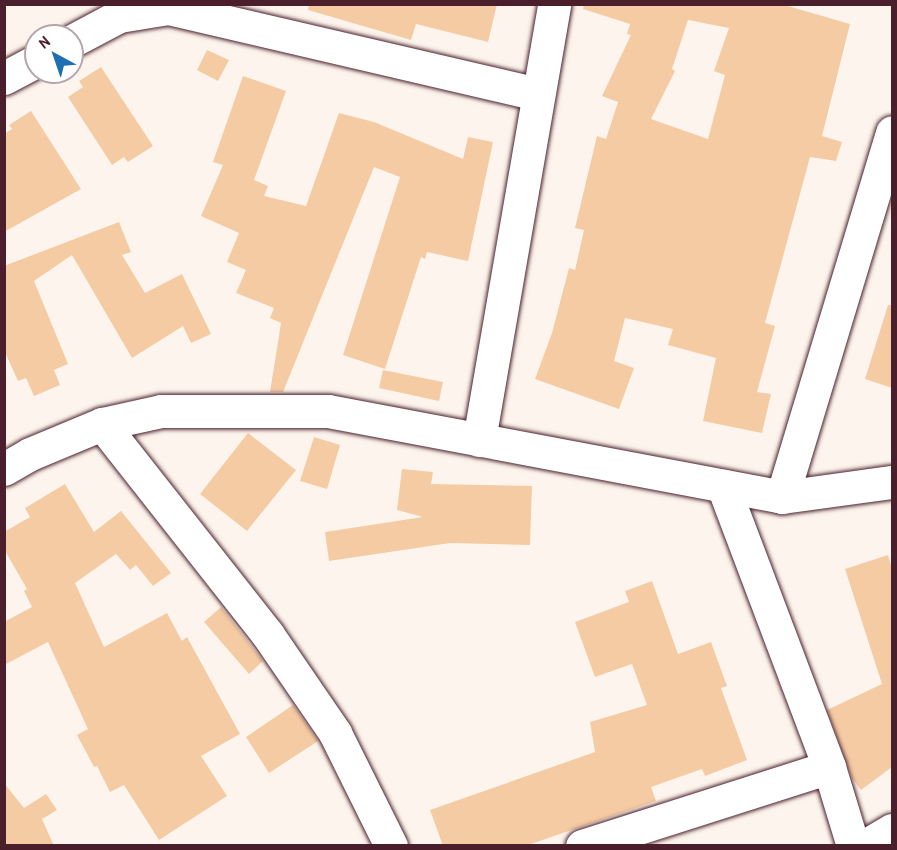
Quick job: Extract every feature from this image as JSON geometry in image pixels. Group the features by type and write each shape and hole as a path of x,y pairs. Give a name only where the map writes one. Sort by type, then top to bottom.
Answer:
{"street":[{"path":"479,440 554,4"},
{"path":"84,35 119,16 168,8 538,94"},
{"path":"4,78 24,67"},
{"path":"782,497 892,132"},
{"path":"4,469 30,454 102,424 161,411 328,411 782,497 892,483"},
{"path":"102,424 268,635 335,733 391,846"},
{"path":"723,486 829,767 853,846"},
{"path":"582,846 829,767"},
{"path":"865,846 892,831"}],"building":[{"path":"309,4 497,4 488,42 416,24 411,40 308,10"},
{"path":"584,4 781,4 850,24 822,136 842,142 836,161 810,157 765,323 775,326 757,392 771,394 762,433 703,421 716,358 668,345 673,329 625,318 614,361 634,368 619,409 535,379 552,333 569,268 575,270 584,230 575,228 597,136 606,139 618,102 602,96 631,35 627,34 630,24 583,9","holes":["688,20 729,28 714,71 725,75 708,139 651,119 675,71 672,69"]},
{"path":"207,50 229,60 218,81 197,70"},
{"path":"101,67 153,146 128,162 124,157 112,165 68,97 83,87 81,84 84,84 84,78"},
{"path":"243,76 286,91 254,180 268,186 264,196 306,206 339,113 374,122 463,159 468,137 493,142 468,261 427,252 425,259 421,257 385,369 343,355 400,177 374,167 283,392 270,392 281,323 270,318 274,308 236,293 246,270 227,262 239,233 201,216 223,165 213,162"},
{"path":"31,111 81,189 4,232 4,134 12,129 9,125"},
{"path":"119,222 131,252 122,255 145,293 182,274 211,334 191,343 183,326 132,358 72,255 34,281 68,364 54,370 60,385 34,396 26,378 18,381 4,350 4,266"},
{"path":"888,305 892,305 892,388 865,379"},
{"path":"383,370 443,382 439,401 379,388"},
{"path":"248,433 296,470 247,531 200,494"},
{"path":"314,437 340,445 327,489 300,481"},
{"path":"402,469 433,472 431,484 532,486 530,545 450,543 329,561 325,532 423,517 397,510"},
{"path":"65,484 94,532 121,511 171,573 153,586 136,565 130,570 116,554 75,583 104,647 167,613 182,641 187,637 240,734 201,756 227,796 159,840 124,785 110,792 97,766 94,767 77,735 88,729 48,642 4,665 4,622 32,607 24,591 27,589 4,549 4,532 30,517 25,508"},
{"path":"888,555 892,569 892,767 861,790 852,778 827,710 882,684 845,569"},
{"path":"652,581 678,654 711,642 727,686 721,688 747,760 705,776 702,769 651,787 656,801 525,846 443,846 430,810 595,752 590,722 647,705 632,664 595,677 575,622 629,602 625,591"},
{"path":"221,607 263,661 249,674 204,622"},
{"path":"293,705 318,741 269,773 246,737"},
{"path":"4,783 24,808 46,794 57,810 42,819 54,846 4,846"}]}
